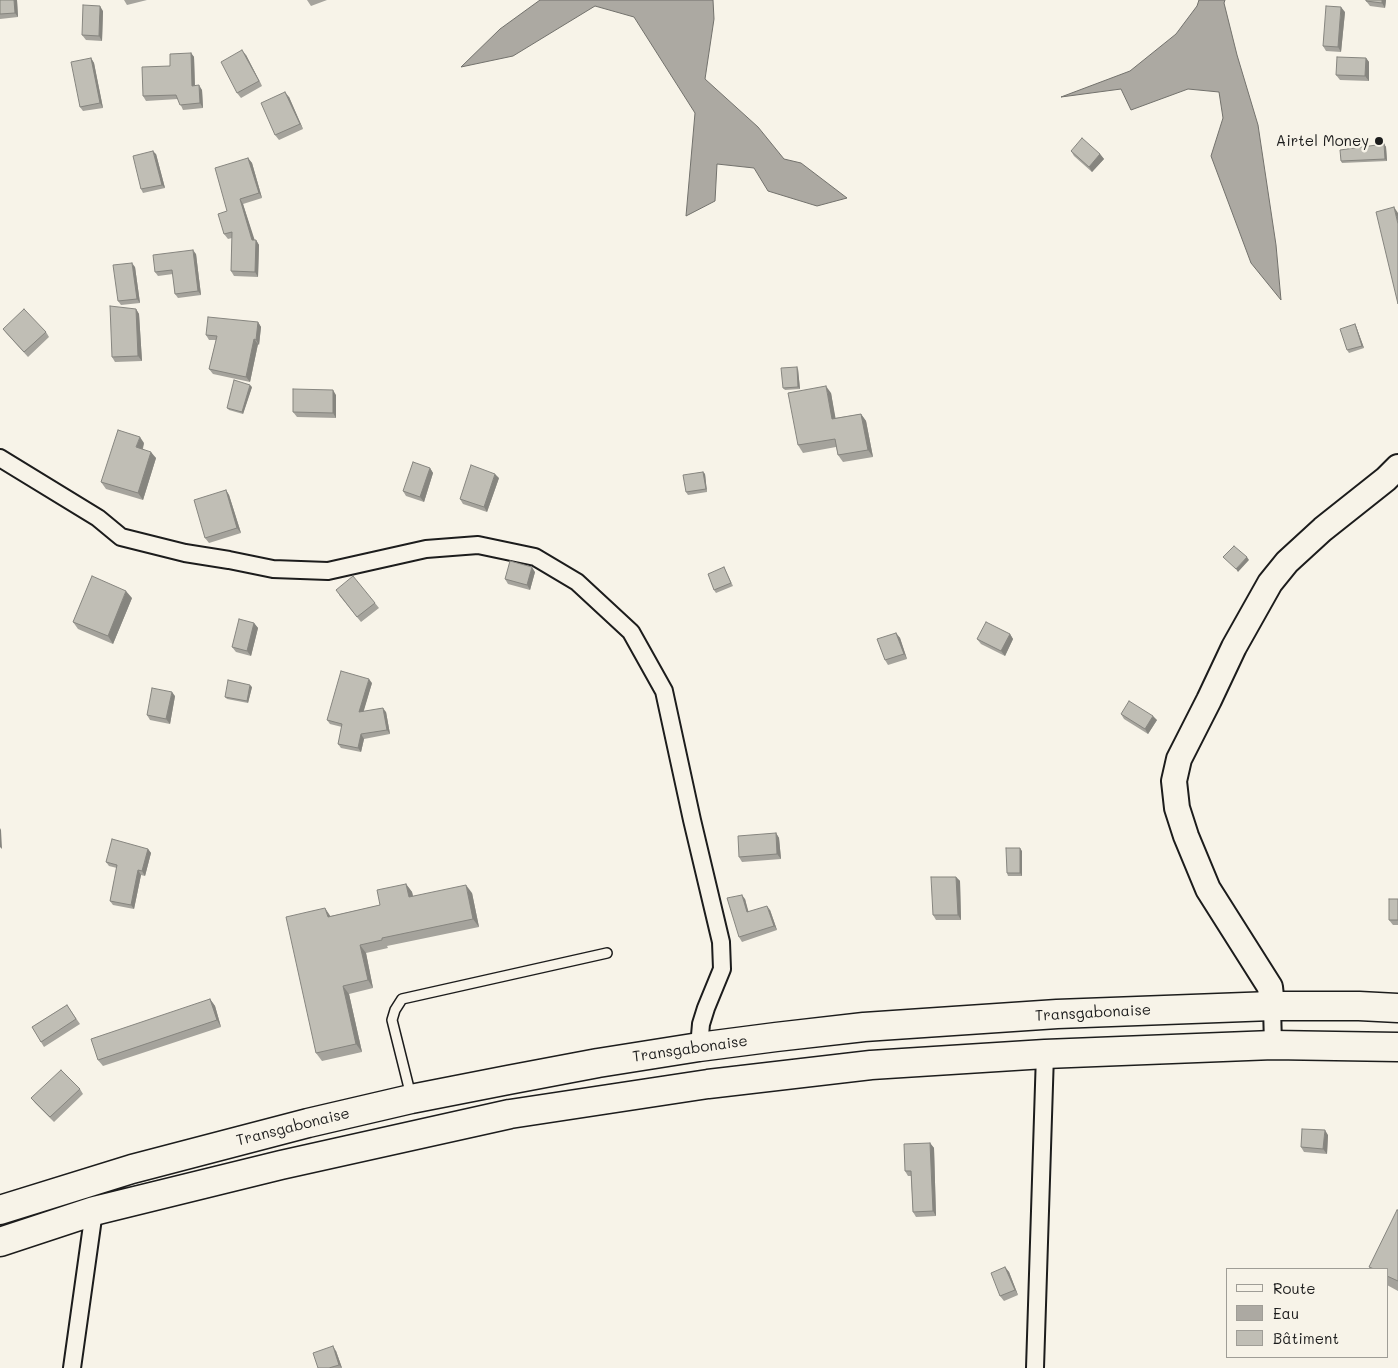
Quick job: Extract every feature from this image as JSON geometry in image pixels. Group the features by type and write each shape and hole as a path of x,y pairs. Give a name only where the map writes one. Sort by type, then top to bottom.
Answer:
{"highway":[{"name":"Transgabonaise","path":"0,1210 184,1154 308,1123 411,1099 598,1063 699,1047 864,1027 1075,1013 1272,1006 1398,1008"},
{"path":"0,1242 94,1212 281,1165 510,1114 708,1084 872,1065 1045,1054 1273,1045 1398,1047"}],"street":[{"path":"0,458 98,518 122,537 185,553 273,569 328,571 426,549 478,545 535,557 577,582 631,632 664,691 721,942 722,969 701,1024 699,1047"},
{"path":"1273,1045 1270,987 1208,889 1186,836 1177,808 1174,782 1179,759 1234,647 1270,583 1287,562 1311,539 1386,479 1398,467"},
{"path":"1035,1368 1045,1054"},
{"path":"72,1368 94,1212"}],"lane":[{"path":"411,1099 392,1020 395,1010 402,999 607,953"}],"water":[{"path":"540,0 713,0 714,19 705,79 758,127 784,159 801,163 847,198 817,206 768,191 754,168 717,164 715,201 686,216 695,113 634,17 595,6 513,56 461,67 500,29"},
{"path":"1199,0 1225,0 1224,3 1237,55 1258,125 1276,245 1281,300 1251,263 1211,156 1223,118 1219,92 1188,89 1131,110 1121,89 1061,97 1130,71 1176,34 1197,6"}],"building":[{"path":"0,0 14,0 15,13 0,14"},
{"path":"1382,0 1382,3 1366,1"},
{"path":"83,5 100,6 99,36 82,35"},
{"path":"1326,6 1341,7 1338,47 1323,46"},
{"path":"242,50 259,81 237,93 221,62"},
{"path":"191,53 192,86 199,85 200,103 180,105 176,95 143,96 142,67 170,66 170,54"},
{"path":"1337,57 1366,58 1365,76 1336,75"},
{"path":"91,58 100,103 80,107 71,62"},
{"path":"285,92 300,124 275,135 261,103"},
{"path":"1082,138 1100,154 1089,167 1071,151"},
{"path":"1384,144 1385,159 1341,161 1340,150"},
{"path":"153,151 162,185 141,189 133,156"},
{"path":"248,158 259,193 240,199 252,240 256,240 255,272 231,271 232,232 224,234 218,214 227,211 215,168"},
{"path":"1394,207 1398,224 1398,304 1376,212"},
{"path":"193,250 198,291 175,294 172,270 155,272 153,255"},
{"path":"132,263 137,299 118,301 113,265"},
{"path":"110,306 136,309 138,356 112,357"},
{"path":"24,309 46,332 24,352 3,329"},
{"path":"208,317 258,322 256,340 254,339 246,377 209,369 217,336 206,335"},
{"path":"1355,324 1362,346 1347,350 1340,329"},
{"path":"797,367 798,387 783,388 781,368"},
{"path":"234,380 250,385 242,412 227,408"},
{"path":"826,386 832,419 861,414 868,450 838,455 835,439 798,445 788,393"},
{"path":"293,389 333,390 333,413 293,412"},
{"path":"118,430 140,437 136,447 151,452 138,493 101,482"},
{"path":"413,462 430,468 420,497 403,491"},
{"path":"471,465 495,474 484,507 460,499"},
{"path":"703,472 706,489 686,492 683,475"},
{"path":"226,490 237,528 205,538 194,500"},
{"path":"1234,546 1247,557 1236,569 1223,557"},
{"path":"510,561 532,567 527,585 505,579"},
{"path":"724,567 731,583 714,590 708,574"},
{"path":"92,576 126,591 108,636 73,622"},
{"path":"353,576 375,603 357,617 336,590"},
{"path":"239,619 254,623 247,651 232,647"},
{"path":"986,622 1010,634 1001,651 977,639"},
{"path":"896,633 904,654 885,660 877,639"},
{"path":"341,671 369,679 359,712 383,708 387,730 361,734 358,748 338,744 342,724 327,720"},
{"path":"228,680 250,685 247,701 225,697"},
{"path":"152,688 172,692 166,719 147,715"},
{"path":"1129,701 1153,716 1145,729 1121,714"},
{"path":"776,833 777,854 739,857 738,836"},
{"path":"112,839 148,849 142,871 138,870 131,905 110,901 117,865 106,862"},
{"path":"1006,848 1020,848 1020,873 1007,873"},
{"path":"931,877 956,877 958,915 933,915"},
{"path":"406,884 409,897 466,885 473,919 382,938 382,940 360,945 368,980 343,986 356,1044 316,1053 286,917 325,908 328,917 380,905 377,890"},
{"path":"742,895 747,912 767,906 774,926 739,937 727,898"},
{"path":"1389,899 1398,899 1398,920 1389,920"},
{"path":"210,999 217,1020 98,1060 91,1039"},
{"path":"67,1005 76,1019 41,1042 32,1027"},
{"path":"61,1070 80,1089 50,1117 31,1098"},
{"path":"1302,1129 1325,1130 1323,1149 1301,1147"},
{"path":"930,1143 933,1211 913,1212 911,1171 905,1171 904,1144"},
{"path":"1398,1210 1398,1281 1388,1276 1388,1268 1369,1267"},
{"path":"1005,1267 1015,1290 1000,1296 991,1273"},
{"path":"333,1346 339,1365 329,1368 318,1368 313,1353"}],"place":[{"name":"Airtel Money","path":"1379,141"}]}
